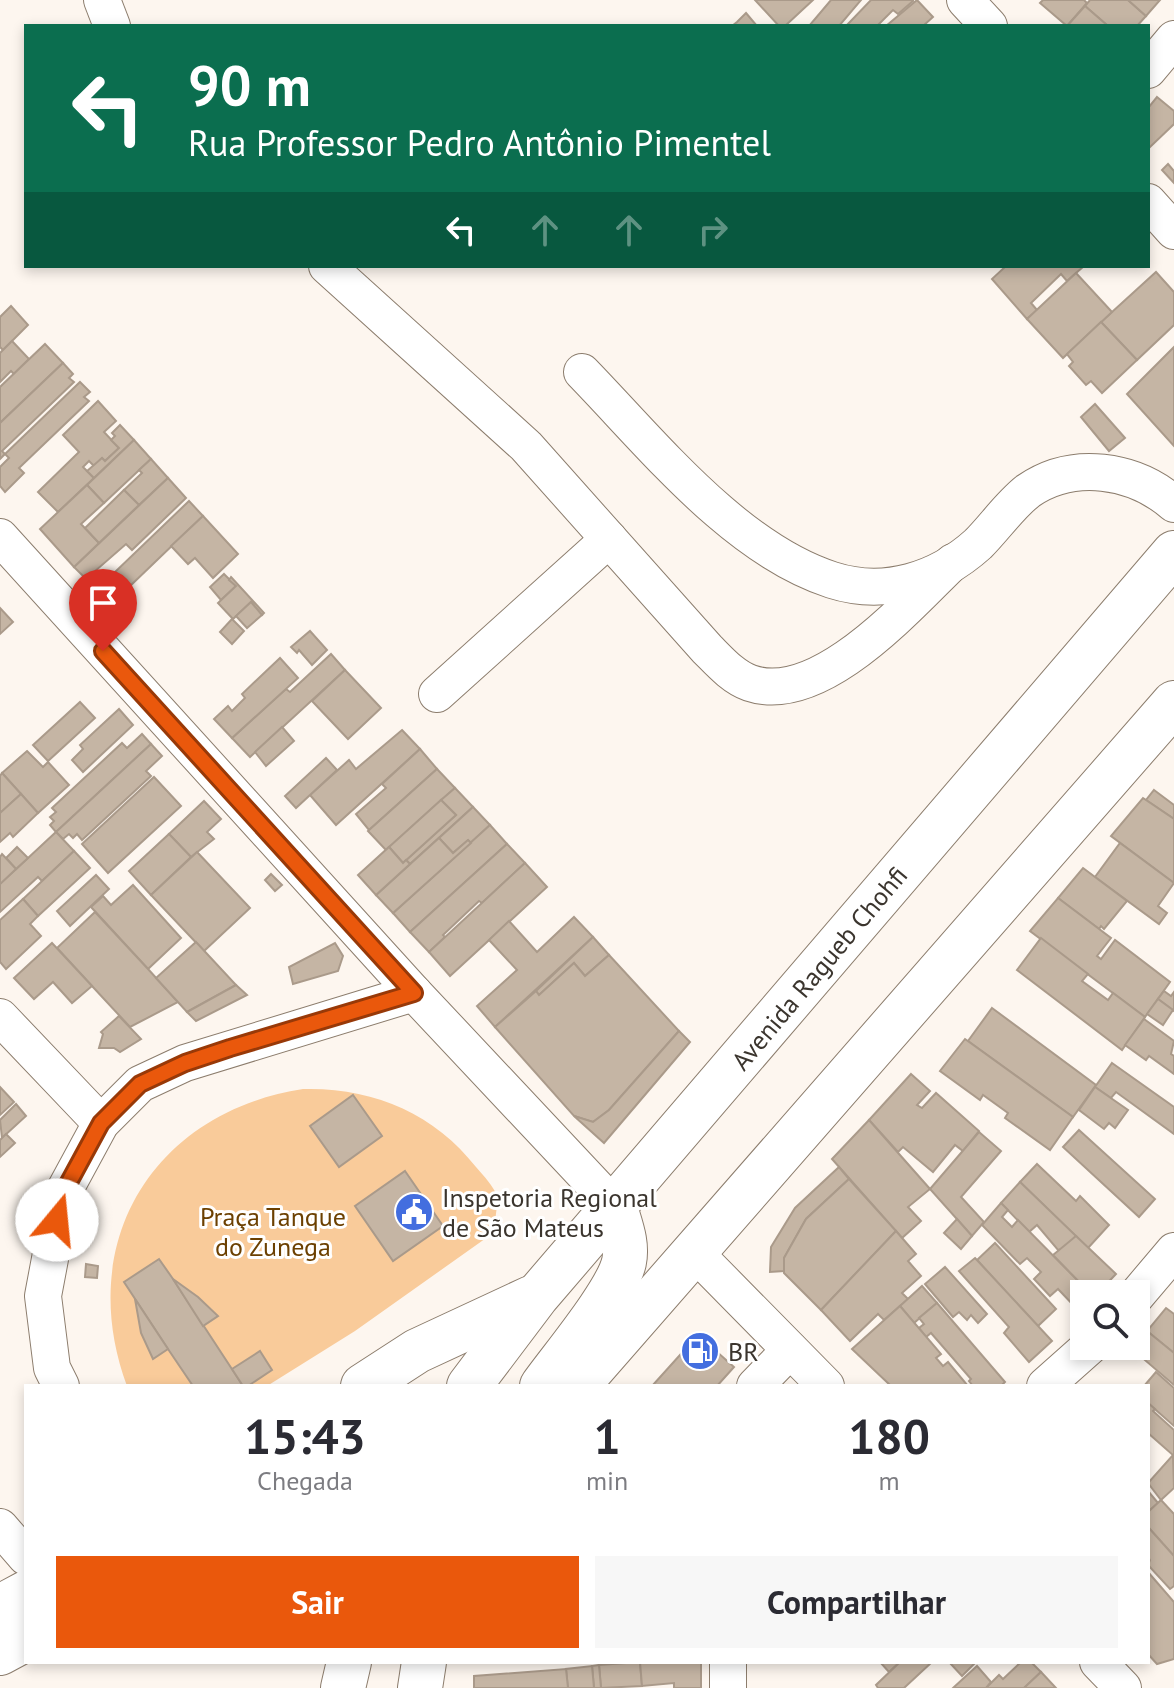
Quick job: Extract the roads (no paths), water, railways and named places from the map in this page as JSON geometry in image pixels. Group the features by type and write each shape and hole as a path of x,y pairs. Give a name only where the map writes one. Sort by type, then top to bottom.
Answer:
{"main road":[{"name":"Avenida Ragueb Chohfi","path":"471,1384 537,1296 1174,553"},
{"path":"579,1384 1174,703"},
{"path":"543,1384 615,1285 624,1262 624,1238 615,1207"},
{"path":"366,1384 417,1351 537,1296"},
{"path":"0,1607 24,1594"},
{"path":"0,1653 24,1640"},
{"path":"343,1688 349,1664"},
{"path":"420,1688 424,1664"}],"street":[{"path":"102,0 111,24"},
{"path":"965,0 987,24"},
{"path":"1150,68 1174,39"},
{"path":"1150,204 1174,231"},
{"path":"329,268 526,446 728,670 749,682 774,688 802,681 831,667 859,649 953,562"},
{"path":"582,372 713,507 756,540 790,561 832,580 871,589 931,576 975,546 1028,492 1049,479 1077,471 1110,473 1139,482 1174,504"},
{"path":"0,537 414,993 615,1207"},
{"path":"437,694 609,539"},
{"path":"60,1384 52,1368 43,1296 62,1195 101,1123 140,1084 185,1063 414,993"},
{"path":"0,1017 101,1123"},
{"path":"1150,1280 1174,1251"},
{"path":"695,1253 824,1384"},
{"path":"757,1384 790,1350"},
{"path":"1047,1384 1074,1360"},
{"path":"0,1527 24,1555"},
{"path":"728,1664 728,1688"},
{"path":"1100,1664 1123,1688"}],"place":[{"name":"Inspetoria Regional de São Mateus","path":"414,1212"},
{"name":"BR","path":"700,1351"}],"park label":[{"name":"Praça Tanque do Zunega","path":"273,1231"}]}
